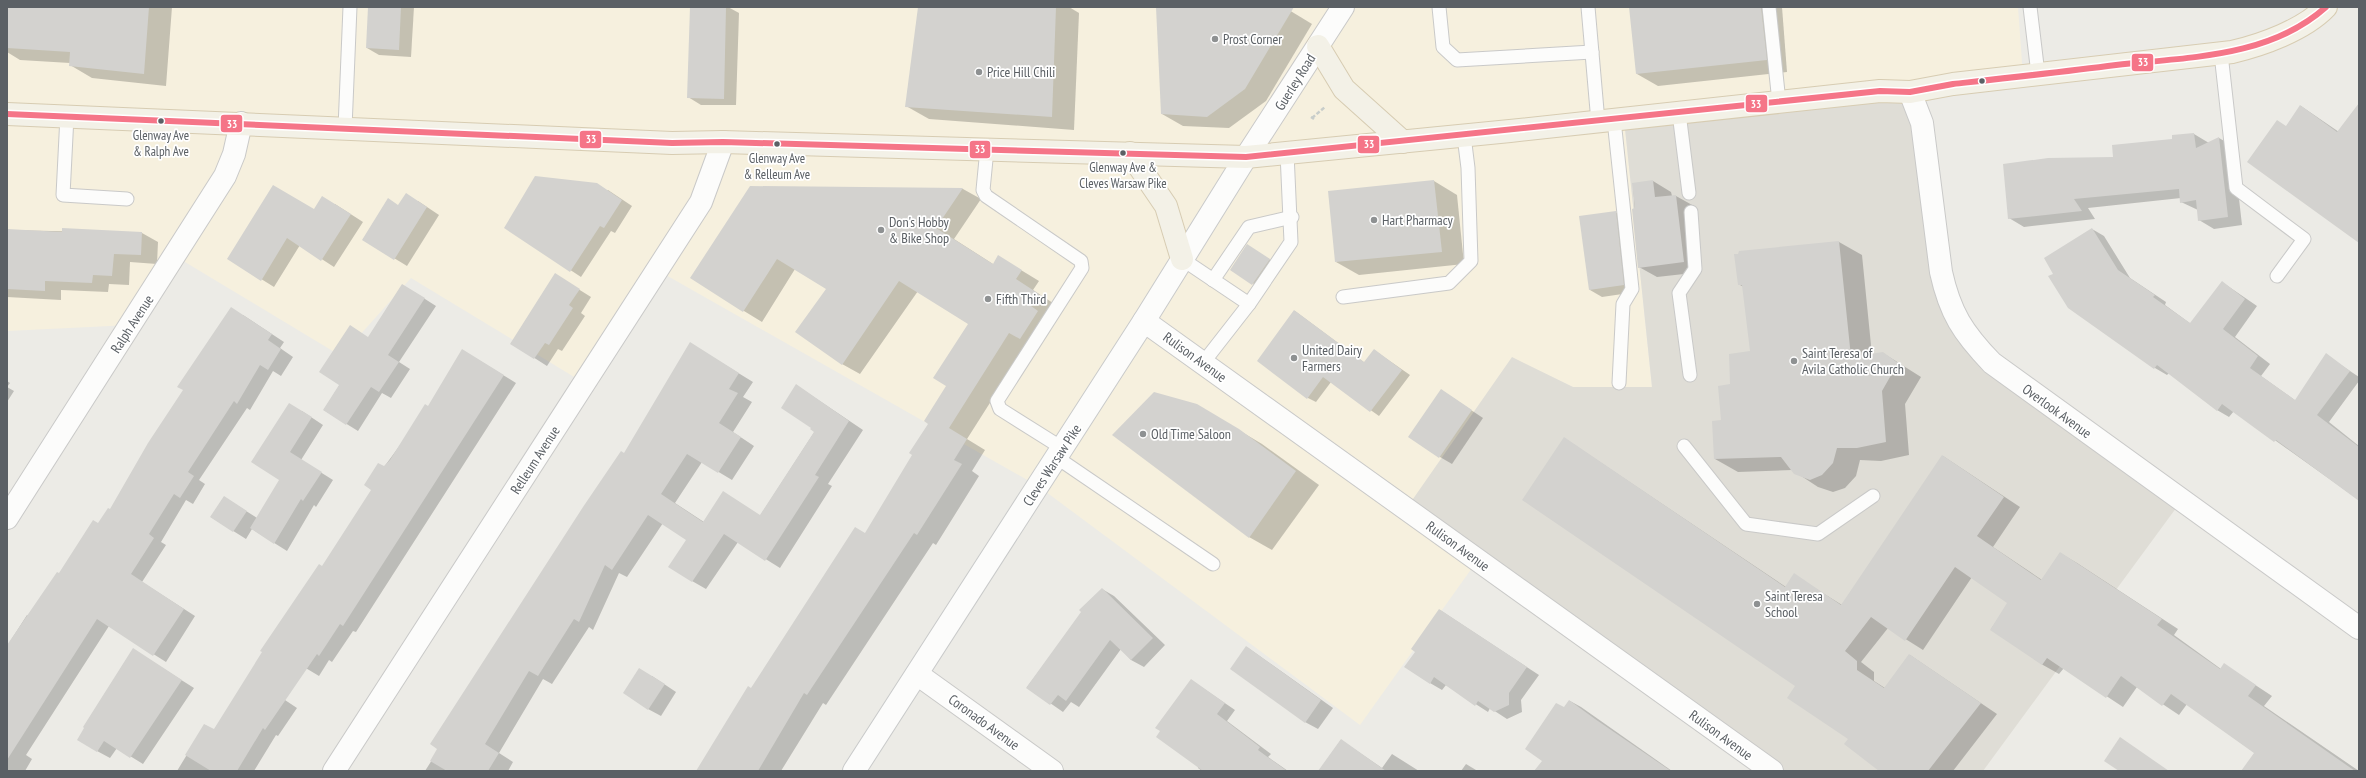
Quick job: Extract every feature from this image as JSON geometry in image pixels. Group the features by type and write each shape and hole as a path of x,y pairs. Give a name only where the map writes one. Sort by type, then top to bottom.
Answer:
{"main road":[{"path":"7,114 241,123 672,143 723,142 1246,157 1464,136 1880,91 1910,92 1953,84 2221,54 2254,47 2285,34 2326,7"},
{"path":"1318,46 1344,89 1403,142"},
{"path":"1130,153 1166,206 1182,259"}],"street":[{"name":"Guerley Road","path":"1246,157 1343,7"},
{"name":"Overlook Avenue","path":"1910,92 1922,123 1941,272 1946,293 1953,313 1970,340 1992,364 2359,628"},
{"name":"Ralph Avenue","path":"7,518 226,176 234,154 241,123"},
{"name":"Relleum Avenue","path":"334,771 701,202 723,142"},
{"name":"Cleves Warsaw Pike","path":"854,771 1144,321 1246,157"},
{"name":"Rulison Avenue","path":"1144,321 1772,771"},
{"name":"Coronado Avenue","path":"917,674 1052,771"}],"lane":[{"path":"345,128 350,7"},
{"path":"1439,7 1443,47 1458,60 1592,52"},
{"path":"1588,7 1592,52 1606,121 1632,289 1623,304 1619,383"},
{"path":"1769,7 1779,102"},
{"path":"2030,7 2038,74"},
{"path":"2221,54 2236,188 2304,239 2277,276"},
{"path":"1679,113 1689,193"},
{"path":"67,116 63,195 127,200"},
{"path":"1343,297 1449,283 1471,260 1468,168 1464,136"},
{"path":"987,150 983,190 986,196 1081,261 1082,268 997,401 1000,409 1214,564"},
{"path":"1203,363 1249,304 1291,242 1292,217 1287,153"},
{"path":"1690,375 1679,293 1695,269 1691,212"},
{"path":"1213,280 1249,227 1292,217"},
{"path":"1182,259 1249,304"},
{"path":"1684,446 1746,524 1818,534 1873,496"}],"shaded area":[{"path":"7,7 2018,7 2023,76 1624,119 1652,387 1573,387 1512,358 1477,561 1360,725 1038,486 657,270 584,383 411,278 341,356 175,256 131,325 7,331"},
{"path":"1910,92 1941,272 1970,340 2182,500 1983,771 1772,771 1406,509 1512,357 1573,387 1652,387 1624,119"}],"building":[{"path":"7,7 149,7 144,74 69,66 70,52 7,48"},
{"path":"368,7 401,7 399,50 366,48"},
{"path":"690,7 726,7 724,99 687,98"},
{"path":"918,7 1056,7 1052,117 905,107"},
{"path":"1156,7 1294,7 1245,89 1207,117 1161,114"},
{"path":"1629,7 1761,7 1767,60 1636,74"},
{"path":"2359,103 2359,243 2247,162 2277,120 2286,126 2300,105 2337,132"},
{"path":"2194,133 2196,148 2219,137 2228,217 2198,221 2196,200 2180,203 2179,189 2074,199 2082,211 2008,219 2003,164 2048,158 2113,157 2112,145 2172,139 2172,135"},
{"path":"535,176 597,183 622,200 604,228 600,226 570,272 504,228"},
{"path":"1434,180 1442,252 1335,262 1328,191"},
{"path":"1653,180 1655,197 1676,195 1684,262 1638,268 1632,209 1635,208 1632,183"},
{"path":"273,185 314,209 322,196 351,214 321,261 287,238 261,281 227,259"},
{"path":"750,186 963,188 936,228 993,264 998,255 1022,270 1016,279 1039,294 1031,306 1038,311 1020,339 1009,333 949,428 967,439 954,460 962,464 917,535 914,533 807,695 804,693 758,771 696,771 748,686 751,688 855,527 865,533 912,455 909,453 928,424 924,421 946,386 933,378 968,324 899,281 842,365 795,332 826,289 777,259 743,312 690,278"},
{"path":"406,193 427,207 394,260 362,240 388,198 398,205"},
{"path":"1616,211 1624,285 1589,290 1579,216"},
{"path":"62,228 142,232 141,255 114,254 112,276 93,275 92,283 45,281 45,291 7,289 7,229 62,232"},
{"path":"2092,228 2118,270 2155,295 2153,297 2190,323 2222,281 2245,299 2223,329 2258,356 2250,368 2295,400 2326,353 2350,371 2317,415 2359,447 2359,501 2276,440 2274,442 2222,404 2217,411 2157,365 2154,369 2068,308 2048,276 2053,274 2044,258"},
{"name":"Saint Teresa of Avila Catholic Church","path":"1839,241 1851,357 1883,352 1898,363 1882,391 1886,442 1857,448 1837,448 1833,463 1822,475 1810,480 1794,474 1781,457 1714,459 1712,421 1721,420 1718,386 1730,384 1729,354 1750,351 1742,285 1738,285 1734,254 1738,254 1739,251"},
{"path":"1247,244 1270,259 1252,285 1230,270"},
{"path":"555,273 580,289 569,305 573,308 549,345 545,343 534,359 510,344"},
{"path":"402,284 425,298 388,355 399,362 379,392 371,387 346,425 323,410 339,385 319,372 350,325 368,337"},
{"path":"231,307 272,334 268,340 281,349 268,370 260,365 237,404 234,401 188,472 194,476 180,498 174,494 149,534 154,538 131,574 184,609 153,656 97,619 7,760 7,645 57,572 59,573 93,520 98,523 108,508 110,509 148,443 183,390 177,387"},
{"path":"1294,310 1364,362 1374,349 1402,370 1370,412 1323,377 1307,399 1257,361"},
{"path":"690,342 739,373 729,389 738,393 719,423 741,437 718,473 687,454 661,494 703,522 723,491 760,515 814,432 810,429 811,428 781,408 796,384 849,421 815,475 819,477 765,561 724,534 692,582 668,567 686,540 648,515 612,570 605,565 579,622 574,619 538,676 529,671 485,744 499,753 488,771 447,771 430,761 437,749 430,744 583,507 621,451 624,453"},
{"path":"462,349 504,375 343,626 340,624 319,656 317,654 265,730 263,728 237,771 211,771 185,755 204,724 214,729 262,652 260,651 319,564 322,566 371,490 364,485 378,463 384,466 390,460 425,404 428,406"},
{"path":"1441,389 1472,410 1439,458 1408,437"},
{"path":"1154,392 1197,404 1239,429 1296,471 1249,538 1112,435"},
{"path":"289,403 312,417 290,452 322,472 303,501 301,499 274,544 250,528 279,480 251,462"},
{"name":"Saint Teresa School","path":"1564,437 1785,587 1794,573 1841,605 1942,455 2004,497 1977,536 2041,580 2060,552 2162,619 2157,625 2220,669 2224,663 2256,685 2248,696 2355,771 2241,771 2254,753 2171,694 2162,706 2121,676 2106,698 2047,658 2042,665 1990,630 2007,603 1955,567 1905,641 1871,617 1845,651 1857,661 1857,670 1884,688 1909,654 1981,703 1928,771 1879,771 1844,744 1848,739 1787,698 1795,686 1522,500"},
{"path":"224,496 247,511 233,532 210,517"},
{"path":"1102,588 1153,638 1131,660 1110,640 1066,701 1058,695 1050,705 1026,688 1081,612 1079,610"},
{"path":"1439,609 1527,667 1509,693 1509,705 1494,712 1478,701 1475,706 1434,677 1430,684 1404,667 1415,652 1411,649"},
{"path":"1246,646 1321,700 1305,723 1230,669"},
{"path":"133,648 182,680 130,758 104,741 97,752 77,740 84,728 83,727"},
{"path":"639,668 665,684 648,710 623,693"},
{"path":"1191,679 1225,703 1217,714 1260,747 1258,750 1287,771 1203,771 1156,737 1160,731 1155,728"},
{"path":"1569,700 1671,771 1534,771 1542,761 1525,749 1556,703 1564,707"},
{"path":"2120,737 2169,771 2119,771 2104,761"},
{"path":"1341,739 1386,771 1318,771"}],"transit line":[{"name":"33","path":"7,114 672,143 723,142 1246,157 1880,91 1910,92 1953,84 2199,57 2253,46 2279,36 2304,24 2326,7"}],"place":[{"name":"Prost Corner","path":"1215,39"},
{"name":"Price Hill Chili","path":"979,72"},
{"name":"Glenway Ave & Ralph Ave","path":"161,121"},
{"name":"Glenway Ave & Relleum Ave","path":"777,144"},
{"name":"Glenway Ave & Cleves Warsaw Pike","path":"1123,153"},
{"name":"Hart Pharmacy","path":"1374,220"},
{"name":"Don's Hobby & Bike Shop","path":"881,230"},
{"name":"Fifth Third","path":"988,299"},
{"name":"United Dairy Farmers","path":"1294,358"},
{"name":"Saint Teresa of Avila Catholic Church","path":"1794,361"},
{"name":"Old Time Saloon","path":"1143,434"},
{"name":"Saint Teresa School","path":"1757,604"}]}
